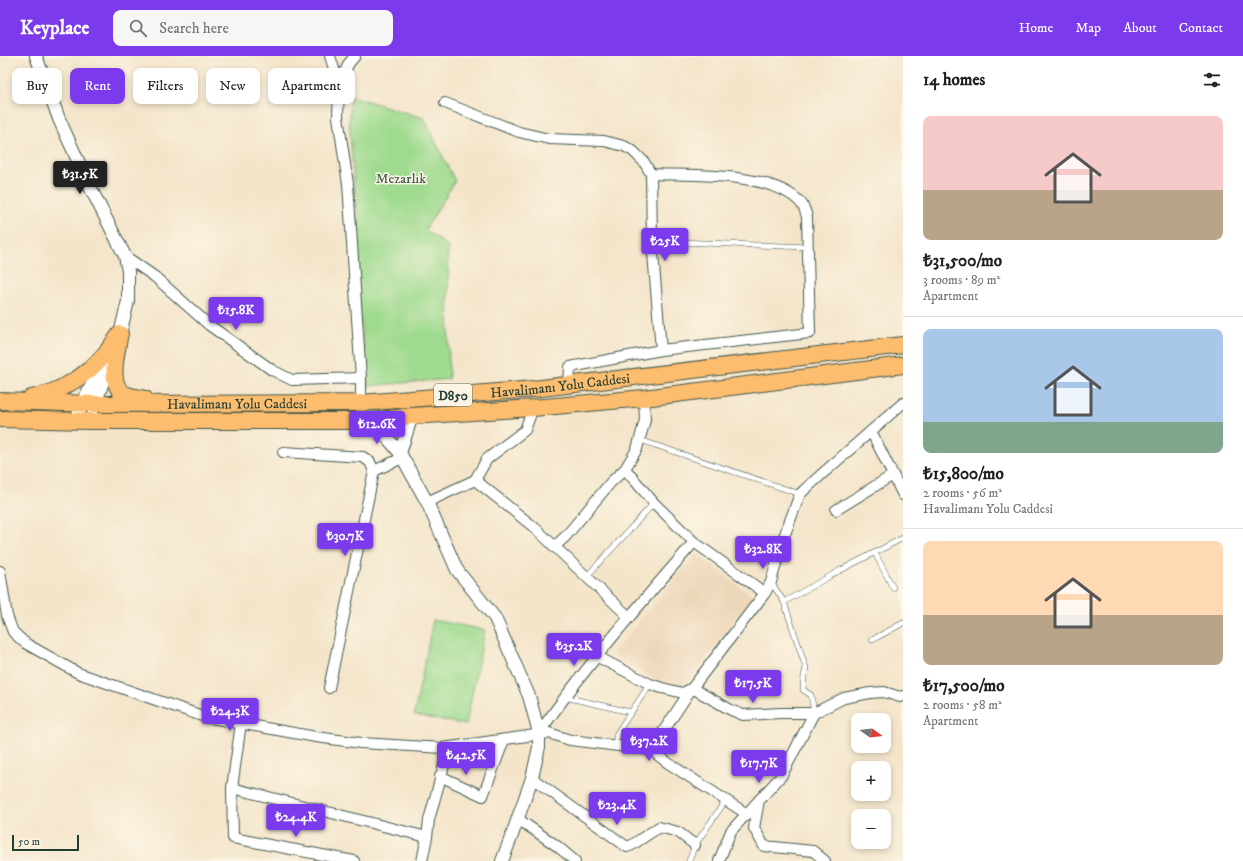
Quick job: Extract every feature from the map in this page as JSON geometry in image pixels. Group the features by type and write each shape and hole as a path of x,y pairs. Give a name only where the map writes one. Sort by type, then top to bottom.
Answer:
{"highway":[{"path":"6,402 38,397 63,388 85,373 104,355 120,334"},
{"path":"120,334 114,369 116,385 122,392 131,396 176,404"},
{"name":"Havalimanı Yolu Caddesi","path":"6,402 89,404 361,403 533,389 903,345"},
{"name":"Havalimanı Yolu Caddesi","path":"0,419 373,421 412,416 533,408 644,398 903,366"}],"street":[{"path":"36,56 59,119 89,185 125,256 128,272 128,301 120,334 86,395 89,404 83,420"},
{"path":"330,56 334,68"},
{"path":"347,68 355,56"},
{"path":"445,103 520,132 549,139 604,141 624,146 633,151 644,162 651,174 652,241 661,350"},
{"path":"338,104 338,118 348,184 361,378 361,403"},
{"path":"569,385 570,367 661,350 810,333 808,217 802,204 789,194 773,186 748,179 714,176 651,174"},
{"path":"125,256 155,277 209,326 272,370 292,380 361,378"},
{"path":"554,546 566,536 611,482 625,469 637,449 640,440 645,420 644,398"},
{"path":"651,750 692,688 765,593 771,582 782,542 800,494 903,403"},
{"path":"427,502 475,480 488,459 525,430 533,408"},
{"path":"374,471 401,455 412,416"},
{"path":"373,421 401,455 427,502 457,570 495,618 528,696 539,734 539,747 532,778 502,861"},
{"path":"871,431 903,495"},
{"path":"283,452 363,457 370,462 374,471 329,688"},
{"path":"625,469 654,503 694,542 765,593"},
{"path":"836,510 893,475"},
{"path":"475,480 535,528 629,617"},
{"path":"539,734 596,656 694,542"},
{"path":"0,571 7,616 13,632 25,642 78,673 205,717 362,744 443,748 549,733 570,740 651,750 668,763 747,814"},
{"path":"596,656 650,684 662,688 683,693 692,688"},
{"path":"692,688 743,715 814,713 844,698 884,692 903,696"},
{"path":"720,861 731,831 782,775 814,713"},
{"path":"241,723 232,788 233,838 348,860"},
{"path":"440,776 483,796 504,740"},
{"path":"422,861 429,820 449,747"},
{"path":"532,778 627,847 659,827 678,832 695,845"},
{"path":"232,788 427,837"},
{"path":"759,800 754,828 764,846 813,851 825,861"},
{"path":"518,819 558,846 574,861"}],"lane":[{"path":"652,241 808,247"},
{"path":"640,440 800,494"},
{"path":"587,576 654,503"},
{"path":"784,602 839,571 903,538"},
{"path":"875,553 894,588"},
{"path":"771,582 784,602 806,668 803,690 811,696 814,713"},
{"path":"872,640 903,623"},
{"path":"615,745 617,733 650,684"},
{"path":"565,697 630,712"},
{"path":"689,861 695,845 726,800"}],"shaded area":[{"path":"697,554 753,597 685,685 656,680 612,654"}],"green space":[{"name":"Mezarlık","path":"355,97 424,118 455,181 425,230 448,246 449,379 368,386 358,297 356,208 349,123 350,104 355,104"},
{"path":"433,620 485,630 466,725 414,715"}]}
